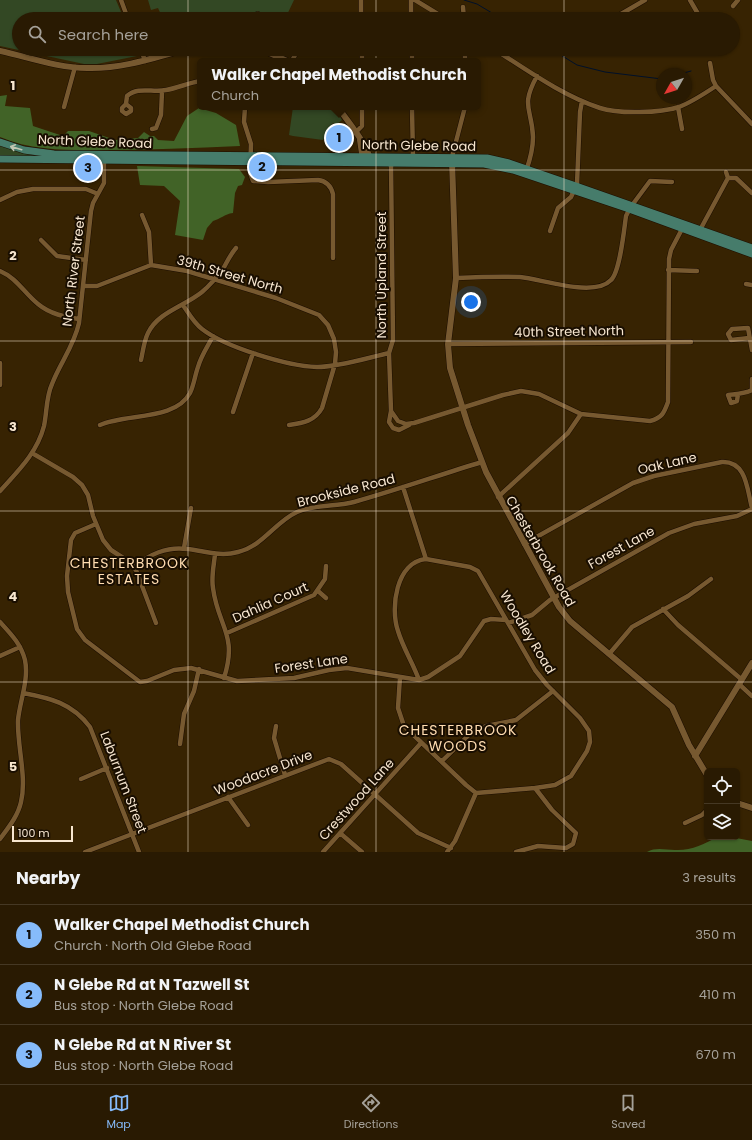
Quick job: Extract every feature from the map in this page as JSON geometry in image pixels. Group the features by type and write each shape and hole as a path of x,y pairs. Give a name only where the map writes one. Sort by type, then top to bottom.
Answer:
{"main road":[{"name":"North Glebe Road","path":"0,142 39,153 104,157"},
{"name":"North Glebe Road","path":"0,159 104,157 366,159 413,157 452,160 491,165 526,172 752,248"},
{"name":"North Glebe Road","path":"366,159 391,162 452,160"},
{"name":"North Glebe Road","path":"630,207 682,229 752,254"}],"street":[{"path":"121,0 125,12"},
{"path":"361,0 361,12"},
{"path":"411,0 411,12"},
{"path":"415,0 435,12"},
{"path":"624,12 645,0"},
{"path":"690,0 696,12"},
{"path":"733,6 738,0"},
{"path":"463,7 463,12"},
{"path":"0,51 12,54"},
{"path":"23,56 75,67 96,68 145,61 162,56"},
{"path":"143,56 145,61"},
{"path":"505,56 582,101 601,109 619,111 663,110 678,107 716,86"},
{"path":"710,63 713,80 716,86 752,124"},
{"path":"64,107 75,67"},
{"path":"526,172 532,151 533,136 528,100 530,89 537,76"},
{"path":"126,104 127,96 132,92 145,90 162,91 197,82"},
{"path":"152,129 157,126 160,118 162,91"},
{"path":"550,231 558,208 571,197 575,188 582,101"},
{"path":"678,107 682,129"},
{"path":"245,110 244,122 250,138 251,178 256,182 316,180 328,184 332,194 333,258"},
{"path":"340,110 360,140 367,147 366,159"},
{"path":"355,133 362,126 362,110"},
{"path":"412,110 413,157"},
{"path":"452,160 464,110"},
{"name":"North River Street","path":"0,491 32,453 44,424 51,385 69,352 79,319 91,208 104,183 104,157"},
{"name":"Chesterbrook Road","path":"452,160 456,278 448,344 450,368 482,462 498,497 554,598 570,620 672,707 695,756 704,770"},
{"name":"North Upland Street","path":"391,162 394,340 389,353 391,411 389,422 393,428 398,430 414,423 463,407 521,391 539,394 581,414"},
{"path":"700,230 728,178 726,172"},
{"path":"728,178 736,178 752,193"},
{"path":"456,278 535,278 562,286 603,286 612,280 616,272 630,207 650,181 672,182"},
{"path":"0,200 17,192 33,188 88,189 98,194"},
{"path":"83,286 97,286 151,265 149,232 142,215"},
{"path":"498,497 568,433 581,414 650,420 658,419 663,415 668,402 668,270 671,250 682,229"},
{"path":"41,240 57,256 86,260"},
{"path":"141,360 148,331 165,314 183,305 202,292 214,280 236,248"},
{"name":"39th Street North","path":"151,265 187,271 276,298 319,315 328,325 334,340 335,364 322,408 318,414 306,422 289,425"},
{"path":"668,270 697,271"},
{"path":"0,271 12,277 34,301 46,310 58,315 79,319"},
{"path":"746,284 752,285"},
{"path":"183,305 201,328 213,336 253,353 298,365 318,367 389,353"},
{"path":"749,338 731,340 728,334 732,329 748,328 752,350"},
{"path":"100,425 110,421 168,411 182,403 190,394 198,366 213,336"},
{"name":"40th Street North","path":"448,344 691,342"},
{"path":"232,412 253,353"},
{"path":"0,363 0,385"},
{"path":"738,394 747,393 752,390 752,379"},
{"path":"391,411 398,421 406,424 414,423"},
{"path":"32,453 78,481 88,496 96,524 107,546 134,566 156,623"},
{"name":"Brookside Road","path":"134,566 161,551 184,548 215,554 234,553 254,546 284,520 305,509 352,502 482,462"},
{"name":"Oak Lane","path":"524,544 633,482 654,476 722,462 731,463 741,470 752,508"},
{"path":"403,487 426,559 412,564 405,571 395,608 398,632 419,680"},
{"path":"184,548 191,508"},
{"name":"Forest Lane","path":"96,524 75,533 71,538 67,576 68,592 79,633 85,640 140,682 148,681 182,668 199,669 236,681 281,679 347,668 419,680 428,677 460,656 484,621 491,619 507,621 532,615 554,598 668,533 694,524 737,516 752,508"},
{"path":"215,554 212,588 227,633 230,653 224,678"},
{"name":"Woodley Road","path":"426,559 470,567 478,572 535,670 587,726 590,736 589,746 578,767 566,780 556,785 476,793"},
{"name":"Dahlia Court","path":"227,633 310,598 318,591 325,579 326,566"},
{"path":"610,653 632,627 698,590 711,579"},
{"path":"318,591 326,598"},
{"path":"662,609 740,681 752,696"},
{"path":"0,622 12,635 20,647 26,667 18,726 22,799 17,813 0,839"},
{"path":"0,656 20,647"},
{"path":"695,756 740,681 752,664"},
{"path":"180,744 184,714 194,691 199,669"},
{"path":"400,677 399,714 404,726 476,793 451,848 447,852"},
{"path":"442,761 471,733 486,726 516,720 553,691"},
{"name":"Laburnum Street","path":"23,693 59,701 80,714 94,734 139,852"},
{"path":"276,726 274,738 285,775"},
{"name":"Crestwood Lane","path":"323,852 421,743"},
{"name":"Woodacre Drive","path":"85,852 324,760 334,760 341,764 418,833 451,848"},
{"path":"81,779 107,768"},
{"path":"516,852 538,846 566,848 575,840 575,831 552,810 535,788"},
{"path":"228,797 248,825"},
{"path":"740,804 752,808"},
{"path":"685,823 704,813"},
{"path":"340,833 362,852"}],"green space":[{"path":"0,0 116,0 121,12 12,12 12,49 0,46"},
{"path":"148,0 294,0 288,12 160,12 158,8 151,10"},
{"path":"47,56 137,56 97,64 84,64"},
{"path":"7,95 5,106 30,108 33,126 63,136 68,131 89,131 115,140 138,138 144,132 150,136 154,136 158,140 174,141 187,116 197,109 206,110 216,113 236,125 240,146 63,150 25,145 0,137 0,96"},
{"path":"293,110 336,110 342,120 336,125 333,123 323,140 289,135"},
{"path":"0,145 38,154 39,157 0,157"},
{"path":"137,166 239,169 245,177 242,185 238,186 235,193 233,213 227,214 213,221 207,228 203,240 175,235 180,201 164,186 140,185"},
{"path":"740,839 752,841 752,852 647,852 657,849 681,850 711,840 740,840"}],"waterway":[{"path":"464,0 477,4 490,12"},
{"path":"562,56 577,65 605,72 656,78"}],"place":[{"name":"Walker Chapel Methodist Church","path":"339,138"},
{"name":"N Glebe Rd at N Tazwell St","path":"262,167"},
{"name":"N Glebe Rd at N River St","path":"88,168"}],"district":[{"name":"CHESTERBROOK ESTATES","path":"129,572"},
{"name":"CHESTERBROOK WOODS","path":"458,738"}]}
